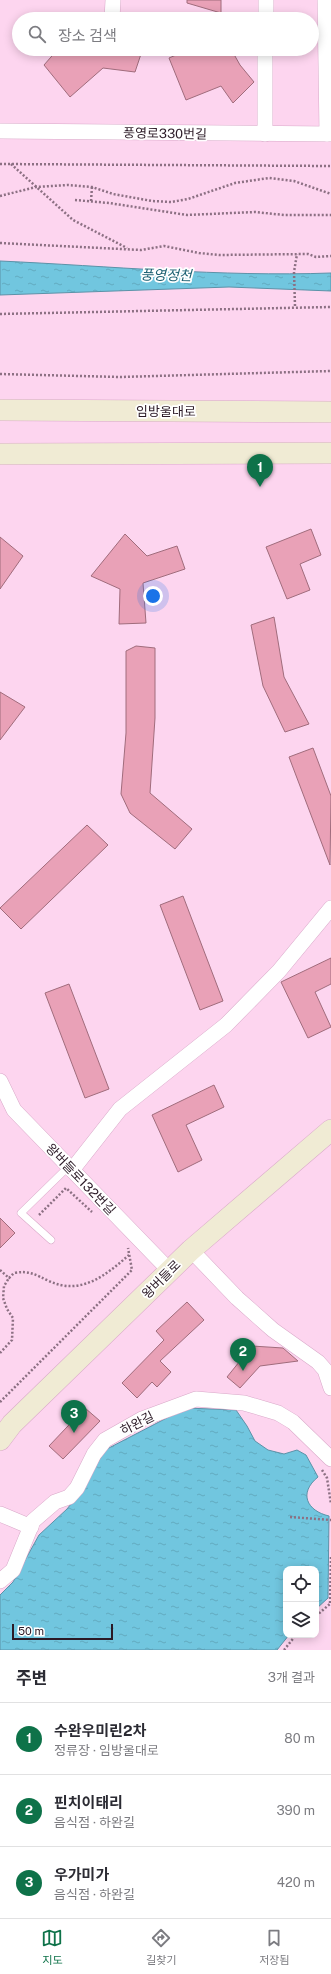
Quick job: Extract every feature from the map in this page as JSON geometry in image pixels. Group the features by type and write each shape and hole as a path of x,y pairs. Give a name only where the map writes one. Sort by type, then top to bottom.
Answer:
{"main road":[{"name":"임방울대로","path":"0,410 331,412"},
{"path":"0,454 331,453"},
{"name":"왕버들로","path":"0,1440 12,1424 191,1250 331,1130"}],"street":[{"path":"112,12 113,0"},
{"path":"266,0 266,12"},
{"path":"325,0 329,134"},
{"path":"265,56 265,134"},
{"name":"풍영로330번길","path":"0,131 329,134"},
{"path":"72,1170 120,1109 169,1068 226,1025 280,971 331,908"},
{"name":"왕버들로132번길","path":"0,1081 14,1110 170,1271"},
{"path":"191,1250 237,1298 273,1330 318,1362 328,1367 331,1388"},
{"name":"하완길","path":"0,1581 14,1570 33,1521 55,1502 69,1497 77,1488 94,1454 105,1440 142,1419 196,1399 244,1404 278,1413 298,1426 325,1462"},
{"path":"0,1514 31,1527"}],"lane":[{"path":"50,1240 21,1213 64,1171 72,1170"}],"path":[{"path":"0,164 331,166"},
{"path":"10,164 73,220 129,250"},
{"path":"0,196 36,187 68,185 92,187 113,194 152,201 171,202 188,199 235,183 269,178 294,181 331,194"},
{"path":"91,201 92,187"},
{"path":"75,200 187,214 255,212 284,215 331,215"},
{"path":"0,243 129,250 148,250 164,246 199,253 220,255 308,254 316,257 331,256"},
{"path":"295,306 294,272 296,254"},
{"path":"0,314 295,306 331,307"},
{"path":"0,374 120,377 331,372"},
{"path":"38,1215 66,1188 94,1215"},
{"path":"0,1402 132,1270 128,1248 123,1242"},
{"path":"0,1353 12,1340 13,1318 7,1309 3,1298 4,1286 8,1278 14,1273 23,1271 32,1272 61,1285 88,1284 106,1275 129,1254"},
{"path":"0,1270 8,1278"},
{"path":"325,1462 331,1504"},
{"path":"290,1517 330,1520"},
{"path":"319,1613 330,1603 331,1555"},
{"path":"284,1650 294,1638"}],"water":[{"name":"풍영정천","path":"0,261 248,274 331,273 331,291 229,287 0,295"},
{"path":"186,1408 236,1410 255,1441 268,1450 284,1454 297,1450 306,1455 318,1477 308,1489 308,1501 315,1510 321,1514 329,1516 328,1598 319,1606 319,1566 283,1566 283,1638 287,1638 277,1650 0,1650 0,1595 13,1582 39,1535 67,1509 82,1490 105,1450"}],"building":[{"path":"187,0 221,0 221,12 218,12 187,3"},
{"path":"52,56 140,56 135,72 103,68 70,97 44,65"},
{"path":"174,56 235,56 240,65 254,82 233,103 221,86 186,100 169,58"},
{"path":"311,529 321,555 300,564 310,590 287,599 266,547"},
{"path":"125,534 147,556 177,546 185,569 143,583 146,623 119,624 120,589 91,576"},
{"path":"0,537 23,556 0,589"},
{"path":"274,617 284,677 309,724 285,732 263,686 251,625"},
{"path":"136,646 155,648 155,718 150,793 192,829 175,849 130,813 121,794 126,733 126,651"},
{"path":"0,692 25,707 0,740"},
{"path":"313,748 331,796 330,865 289,757"},
{"path":"87,825 108,845 21,929 0,908"},
{"path":"183,896 223,1001 200,1010 160,905"},
{"path":"331,958 331,984 315,992 331,1027 308,1038 281,982"},
{"path":"69,984 109,1089 85,1098 45,993"},
{"path":"214,1085 224,1107 186,1125 202,1160 178,1172 152,1115"},
{"path":"0,1218 15,1233 0,1248"},
{"path":"187,1302 204,1320 160,1361 171,1372 157,1387 152,1382 137,1398 122,1383 164,1340 156,1331"},
{"path":"252,1346 283,1348 298,1361 260,1366 240,1388 227,1377"},
{"path":"85,1408 100,1421 63,1459 49,1446"}],"place":[{"name":"수완우미린2차","path":"260,487"},
{"name":"핀치이태리","path":"243,1371"},
{"name":"우가미가","path":"74,1433"}]}
